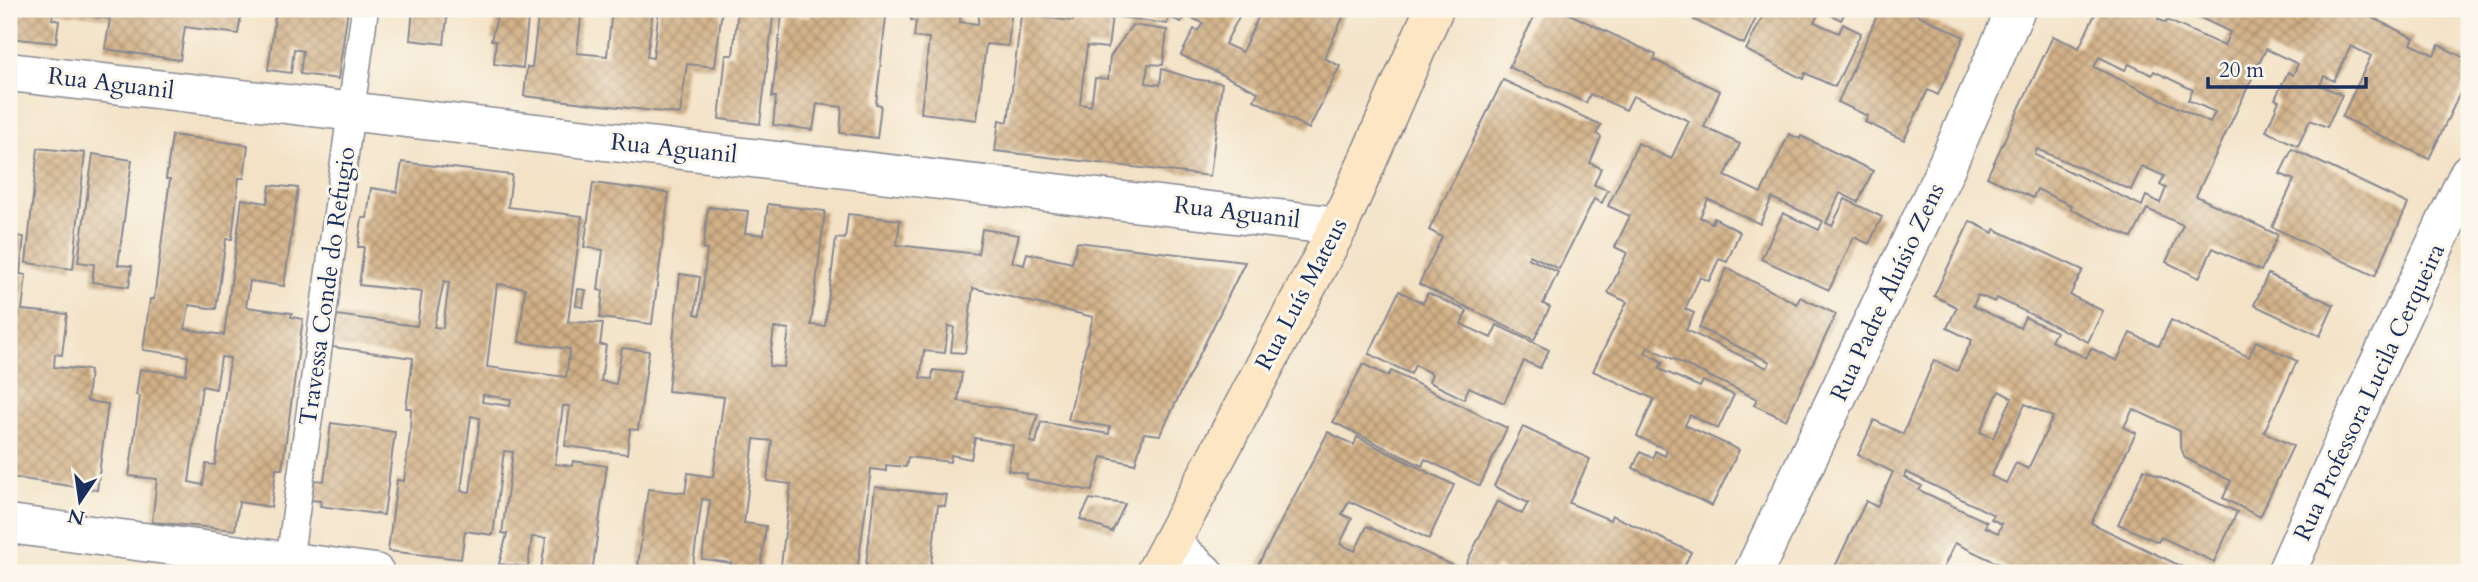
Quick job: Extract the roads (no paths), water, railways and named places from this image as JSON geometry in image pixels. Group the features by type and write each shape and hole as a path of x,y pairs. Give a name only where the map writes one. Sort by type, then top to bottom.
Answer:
{"main road":[{"name":"Rua Luís Mateus","path":"1163,559 1255,378 1339,226 1434,9"}],"street":[{"name":"Rua Padre Aluísio Zens","path":"1754,573 1943,174 2016,9"},
{"name":"Rua Aguanil","path":"9,72 1339,226"},
{"name":"Rua Professora Lucila Cerqueira","path":"2286,573 2376,370 2469,173"},
{"path":"9,524 375,573"},
{"path":"1163,559 1204,573"}],"lane":[{"name":"Travessa Conde do Refugio","path":"289,563 365,9"}]}
